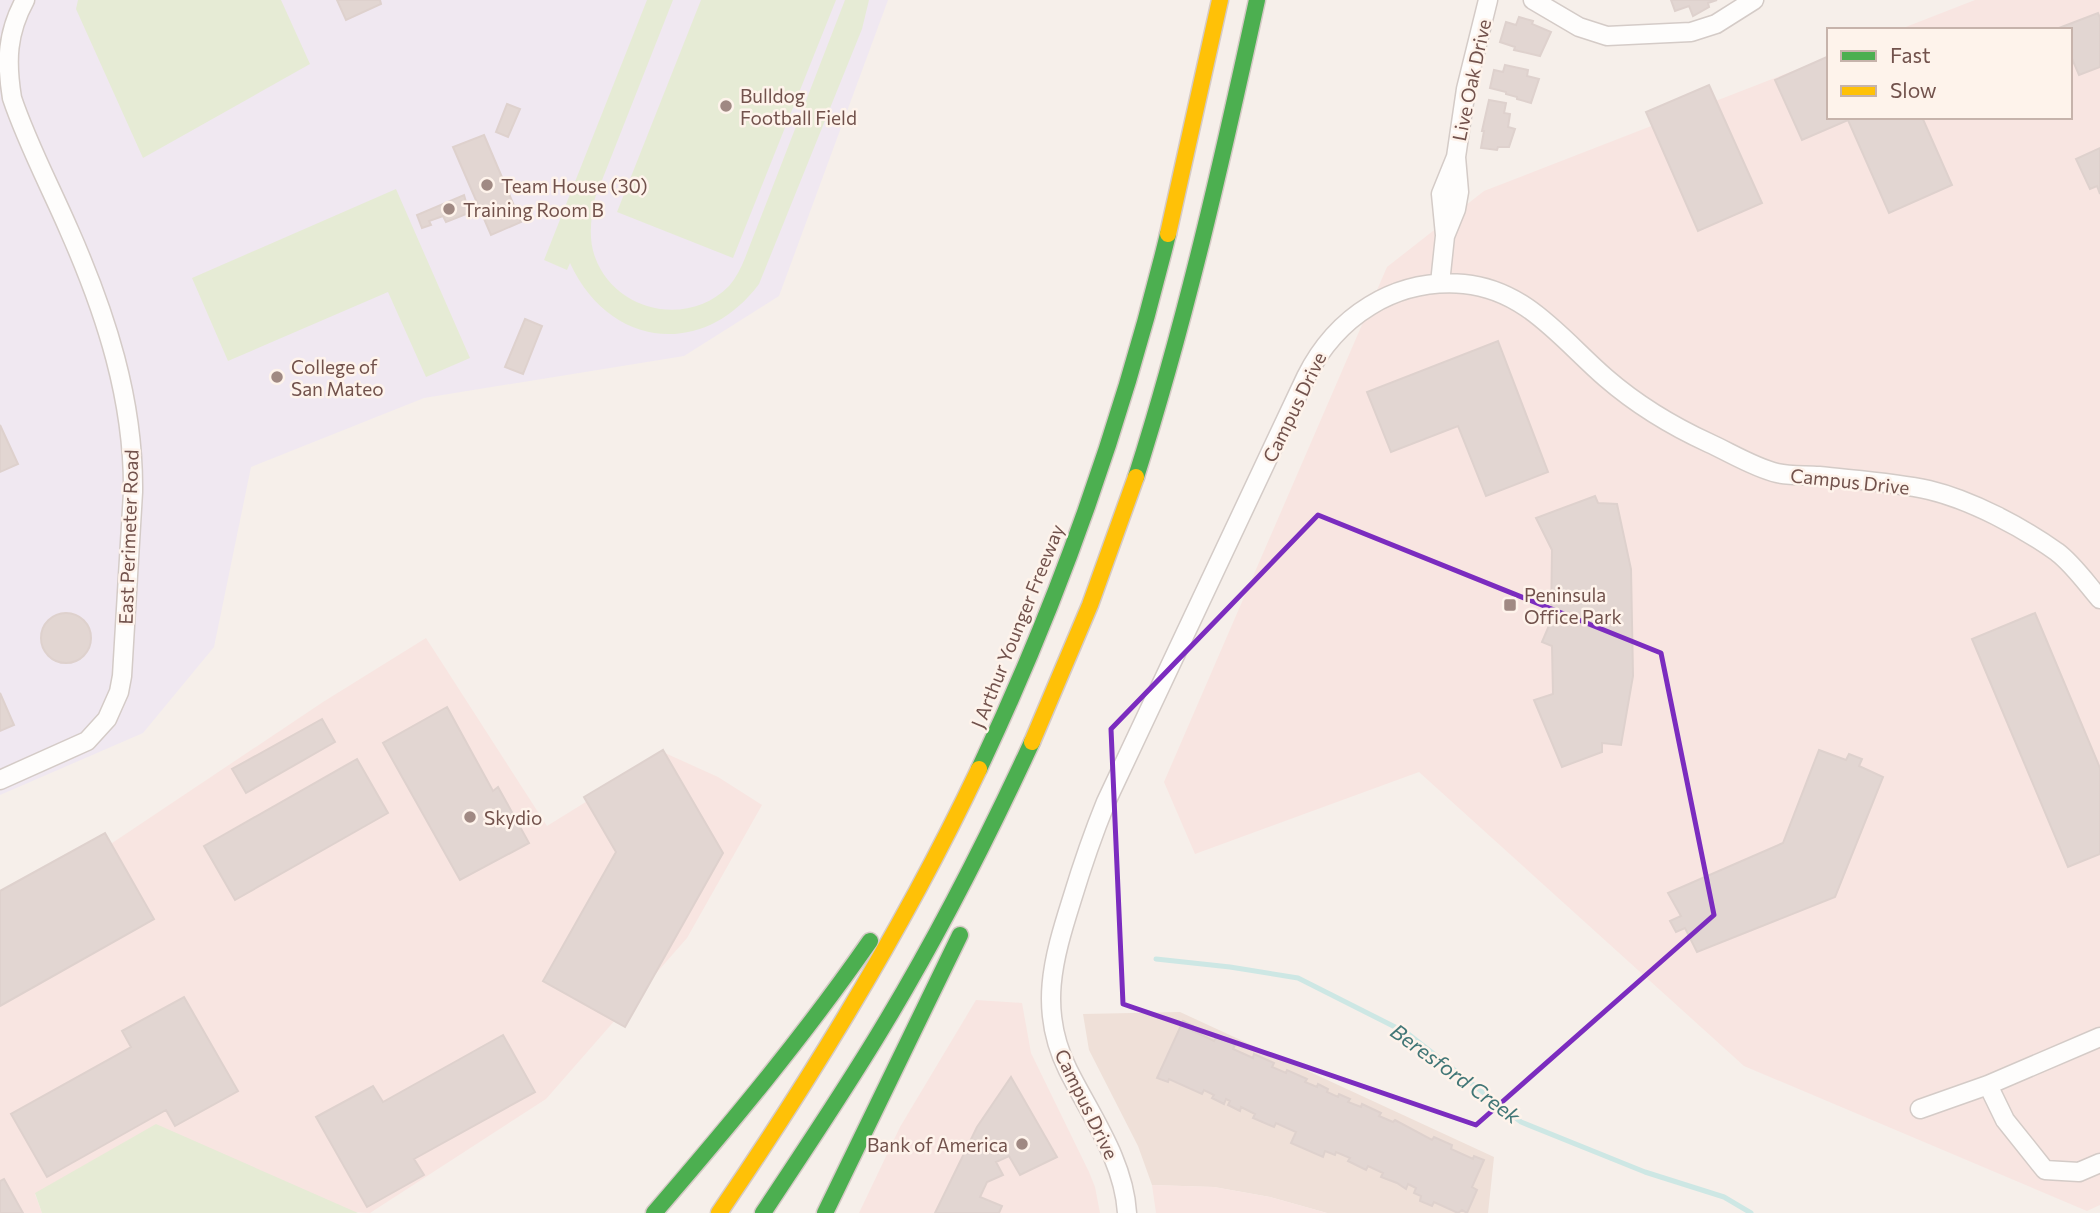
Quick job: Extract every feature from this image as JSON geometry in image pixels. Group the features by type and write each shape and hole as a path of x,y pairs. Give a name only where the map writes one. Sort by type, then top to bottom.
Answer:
{"highway":[{"name":"J Arthur Younger Freeway","path":"719,1213 796,1101 861,996 964,803 1038,637 1077,536 1115,423 1162,261 1220,0"},
{"path":"998,849 1048,706 1117,533 1164,390 1205,234 1257,0"},
{"path":"764,1213 858,1070 915,973 996,819 1048,706"},
{"path":"654,1213 810,1025 964,803"},
{"path":"825,1213 965,923"}],"street":[{"name":"East Perimeter Road","path":"0,780 87,741 102,725 113,707 122,676 134,464 128,410 115,352 92,285 12,97 8,78 10,37 16,16 25,0"},
{"name":"Live Oak Drive","path":"1440,283 1445,236 1441,194 1456,157 1471,62 1488,0"},
{"path":"1533,0 1579,27 1607,36 1691,33 1716,23 1754,0"},
{"name":"Campus Drive","path":"1127,1213 1124,1189 1116,1163 1066,1067 1053,1030 1050,994 1053,962 1085,858 1118,775 1315,360 1341,327 1368,306 1398,292 1440,283 1486,288 1518,302 1550,324 1606,378 1682,431 1776,473 1854,479 1927,489 1950,496 1998,517 2059,554 2100,599"},
{"path":"1920,1109 1988,1085 2100,1037"},
{"path":"1988,1085 2005,1120 2045,1170 2079,1172 2100,1163"}],"highlighted area":[{"path":"1318,515 1661,653 1714,915 1476,1125 1123,1004 1111,729"}],"shaded area":[{"name":"College of San Mateo","path":"0,0 888,0 779,296 684,356 424,398 251,467 214,647 143,733 0,795"},
{"path":"1975,0 2100,0 2100,1205 2087,1211 1744,1066 1419,772 1195,854 1164,782 1387,267 1484,191 1827,58 1827,119 2072,119 2072,28 1903,28"},
{"path":"426,638 547,826 665,753 718,777 762,805 687,938 546,1099 370,1213 35,1194 42,1213 0,1213 0,918 323,702"},
{"path":"976,1000 1022,1003 1031,1053 1089,1172 1100,1213 859,1213 900,1127"},
{"path":"1180,1012 1494,1157 1488,1213 1327,1213 1270,1197 1214,1187 1152,1185 1138,1146 1089,1050 1083,1014"},
{"path":"1152,1185 1214,1187 1270,1197 1327,1213 1156,1213"}],"green space":[{"path":"78,0 281,0 310,64 143,158 76,9"},
{"path":"647,0 673,0 595,198 591,243 605,276 619,291 654,308 674,310 694,307 712,299 729,286 736,276 845,0 869,0 862,29 759,284 736,308 711,324 685,333 658,334 632,327 608,313 587,291 570,263 567,270 544,260"},
{"name":"Bulldog Football Field","path":"701,0 836,0 733,258 617,212"},
{"path":"396,189 470,358 426,377 388,292 228,361 192,278"},
{"path":"156,1124 358,1213 42,1213 35,1193"}],"building":[{"path":"337,0 380,0 381,4 346,20"},
{"path":"1671,0 1717,0 1708,3 1709,7 1693,16 1689,6 1675,11"},
{"path":"2098,13 2100,67 2079,75 2072,59 2072,28 2059,28"},
{"path":"1519,17 1533,21 1532,24 1551,32 1540,56 1514,50 1515,47 1500,42 1506,22 1516,25"},
{"path":"1827,57 1827,119 1923,119 1952,185 1889,213 1848,120 1802,140 1775,80"},
{"path":"1505,65 1528,70 1527,76 1539,79 1531,103 1490,88 1494,70 1503,72"},
{"path":"1709,85 1762,203 1698,231 1646,112"},
{"path":"1489,100 1506,103 1504,113 1510,114 1508,127 1515,129 1509,147 1498,147 1497,150 1481,148"},
{"path":"507,104 520,109 508,137 496,132"},
{"name":"Team House (30)","path":"484,135 521,222 491,235 453,147"},
{"path":"2100,148 2100,194 2097,186 2090,189 2076,159"},
{"name":"Training Room B","path":"464,195 469,213 446,222 443,216 429,221 431,225 422,228 417,215"},
{"path":"525,319 542,326 523,374 505,367"},
{"path":"1498,341 1548,472 1486,496 1458,426 1391,452 1367,392"},
{"path":"0,425 18,464 0,472"},
{"path":"1595,496 1598,503 1617,504 1631,569 1633,676 1621,745 1602,743 1602,752 1562,767 1534,700 1553,694 1552,646 1542,642 1551,621 1552,550 1536,518"},
{"path":"66,613 83,621 91,638 83,655 66,663 49,655 41,638 49,621"},
{"path":"2035,613 2100,768 2100,854 2068,867 1972,639"},
{"path":"0,693 14,725 0,731"},
{"name":"Skydio","path":"447,707 493,791 498,787 529,843 460,880 383,743"},
{"path":"322,719 335,742 246,793 232,769"},
{"path":"663,750 723,853 625,1027 543,981 616,852 584,797"},
{"path":"1819,750 1846,760 1849,754 1862,759 1859,766 1883,777 1835,897 1697,952 1685,928 1676,932 1670,921 1681,916 1668,893 1783,843"},
{"path":"357,759 388,813 235,900 204,846"},
{"path":"105,833 154,919 0,1006 0,891"},
{"path":"184,997 238,1091 175,1126 166,1110 47,1177 11,1114 131,1047 122,1031"},
{"path":"1183,1021 1193,1026 1191,1030 1214,1041 1217,1036 1235,1045 1233,1049 1253,1058 1254,1054 1274,1063 1272,1067 1286,1073 1287,1070 1317,1087 1318,1084 1328,1089 1327,1092 1350,1099 1348,1102 1361,1107 1362,1104 1381,1113 1379,1116 1393,1122 1395,1120 1432,1140 1434,1137 1452,1145 1451,1149 1473,1159 1474,1156 1484,1160 1472,1187 1477,1190 1467,1213 1462,1210 1458,1213 1434,1202 1432,1206 1420,1201 1421,1196 1414,1193 1416,1188 1408,1184 1406,1189 1381,1177 1383,1173 1368,1166 1366,1170 1336,1152 1335,1155 1325,1151 1323,1157 1291,1143 1296,1132 1276,1123 1274,1127 1253,1118 1255,1114 1241,1107 1240,1111 1228,1105 1230,1101 1226,1099 1224,1104 1204,1090 1202,1094 1169,1079 1168,1082 1157,1078"},
{"path":"503,1035 535,1092 414,1159 424,1175 367,1207 316,1117 373,1086 383,1102"},
{"path":"1011,1077 1057,1157 1020,1175 1009,1156 996,1162 1003,1175 987,1182 980,1197 1002,1206 999,1213 935,1213 977,1127"},
{"path":"4,1179 23,1213 0,1213 0,1181"}],"waterway":[{"name":"Beresford Creek","path":"1156,959 1298,978 1407,1033 1521,1122 1645,1172 1724,1197 1751,1213"}],"traffic: fast":[{"path":"1136,477 1187,300 1257,0"},
{"path":"979,769 1009,705 1087,507 1131,372 1168,234"},
{"path":"763,1213 857,1069 907,986 963,883 1032,742"},
{"path":"825,1213 960,935"},
{"path":"654,1213 766,1080 870,941"}],"traffic: slow":[{"path":"1168,234 1220,0"},
{"path":"1032,742 1090,605 1136,477"},
{"path":"719,1213 858,996 921,884 979,769"}],"place":[{"name":"Bulldog Football Field","path":"726,106"},
{"name":"Team House (30)","path":"487,185"},
{"name":"Training Room B","path":"449,209"},
{"name":"College of San Mateo","path":"277,377"},
{"name":"Peninsula Office Park","path":"1510,605"},
{"name":"Skydio","path":"470,817"},
{"name":"Bank of America","path":"1022,1144"}]}
